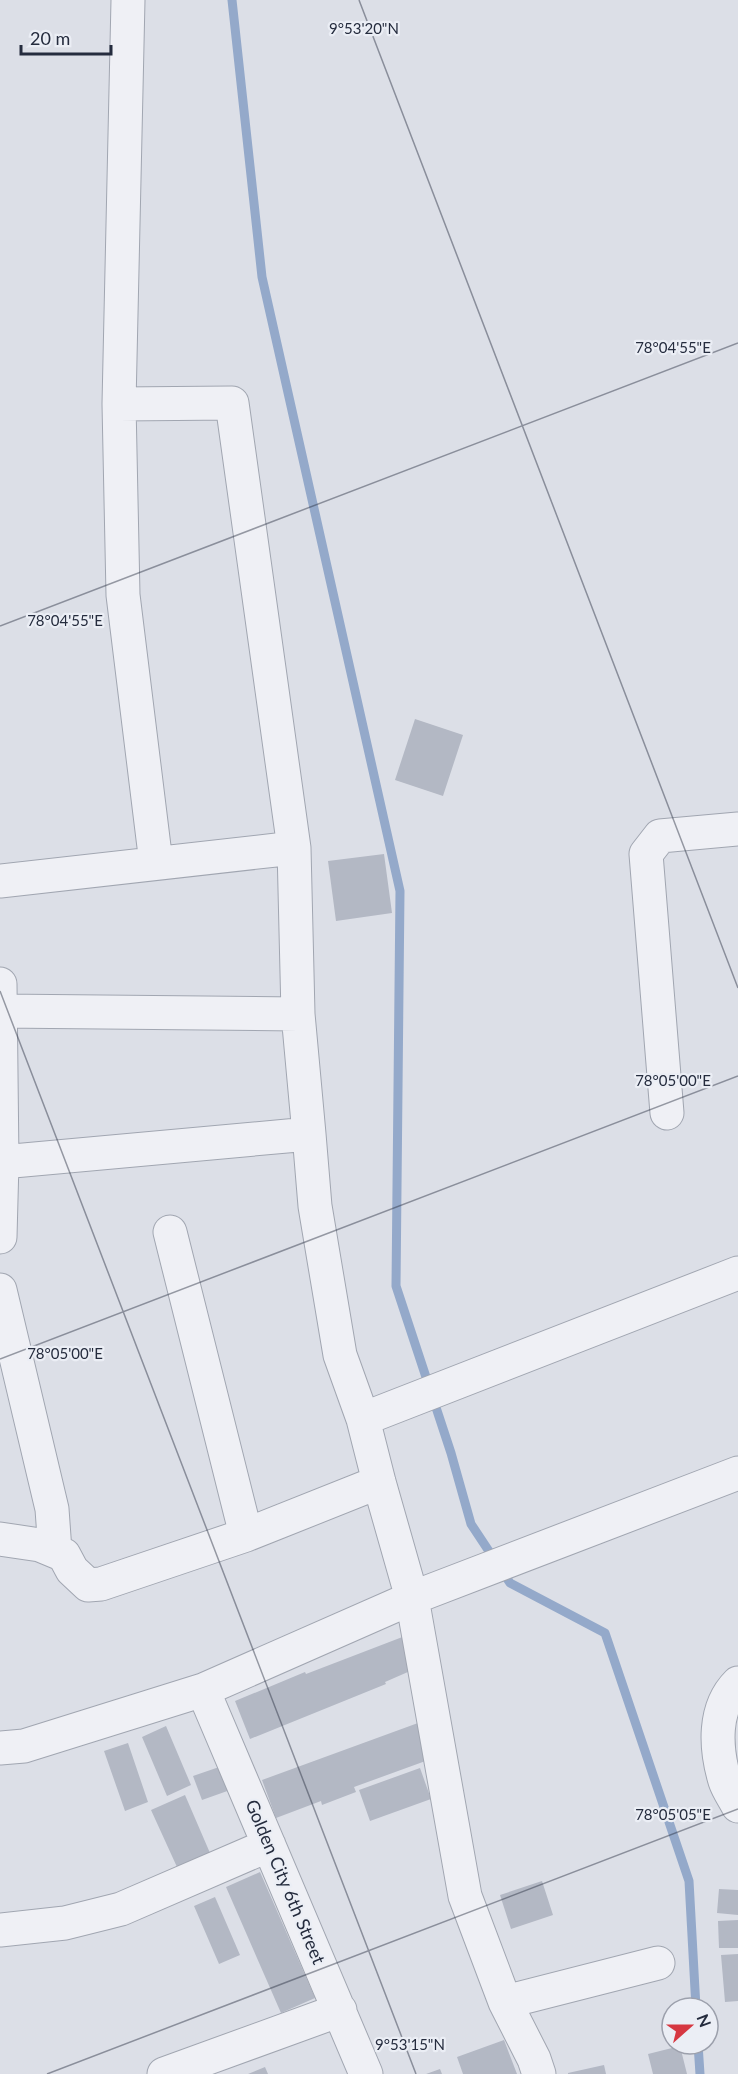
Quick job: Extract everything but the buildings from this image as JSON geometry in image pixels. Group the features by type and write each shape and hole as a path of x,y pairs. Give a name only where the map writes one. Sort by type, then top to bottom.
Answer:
{"street":[{"path":"128,0 119,404 123,594 156,864"},
{"path":"119,404 232,403 294,848 298,1014 315,1206 340,1355 363,1419 378,1482 412,1598 465,1896 505,2002 534,2059 539,2074"},
{"path":"667,1113 646,854 660,836 738,829"},
{"path":"0,881 294,848"},
{"path":"0,1237 2,1162 0,1002 298,1014"},
{"path":"2,1162 309,1134"},
{"path":"170,1232 246,1535"},
{"path":"363,1419 738,1273"},
{"path":"0,1290 52,1509 55,1551"},
{"path":"0,1749 24,1746 203,1690 412,1598 738,1473"},
{"path":"0,1539 40,1545 55,1551 63,1555 72,1570 88,1585 101,1584 246,1535 378,1482"},
{"path":"738,1683 730,1690 719,1716 718,1749 725,1782 738,1806"},
{"name":"Golden City 6th Street","path":"203,1690 366,2074"},
{"path":"0,1930 65,1923 121,1910 269,1845"},
{"path":"505,2002 658,1963"},
{"path":"164,2074 340,2010"}],"waterway":[{"path":"232,0 262,277 400,891 396,1286 451,1453 471,1524 510,1583 605,1633 689,1881 695,1996"},
{"path":"699,2056 700,2074"}]}
